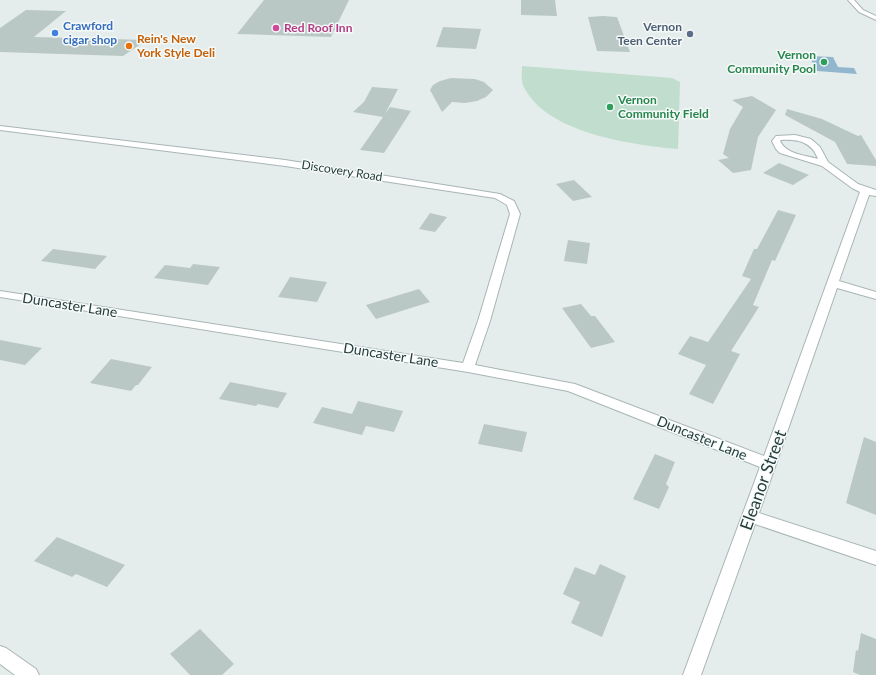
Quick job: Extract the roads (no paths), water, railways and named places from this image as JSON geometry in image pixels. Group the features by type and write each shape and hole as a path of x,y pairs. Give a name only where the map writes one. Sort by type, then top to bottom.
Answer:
{"street":[{"path":"851,0 861,11 876,18"},
{"name":"Discovery Road","path":"0,128 293,164 497,196 512,203 515,214 484,321 468,368"},
{"path":"824,163 817,148 812,143 796,138 786,137 779,138 776,141 779,148 790,154 824,163 865,192 876,193"},
{"name":"Eleanor Street","path":"692,675 769,464 865,192"},
{"path":"833,283 876,296"},
{"name":"Duncaster Lane","path":"0,294 468,368 570,387 769,464"},
{"path":"750,516 876,558"},
{"path":"0,654 30,675"}],"water":[{"name":"Vernon Community Pool","path":"809,56 833,57 838,67 854,68 857,74 817,71"}],"place":[{"name":"Red Roof Inn","path":"276,28"},
{"name":"Crawford cigar shop","path":"55,33"},
{"name":"Vernon Teen Center","path":"690,34"},
{"name":"Rein's New York Style Deli","path":"129,46"},
{"name":"Vernon Community Pool","path":"824,62"},
{"name":"Vernon Community Field","path":"610,107"}]}
